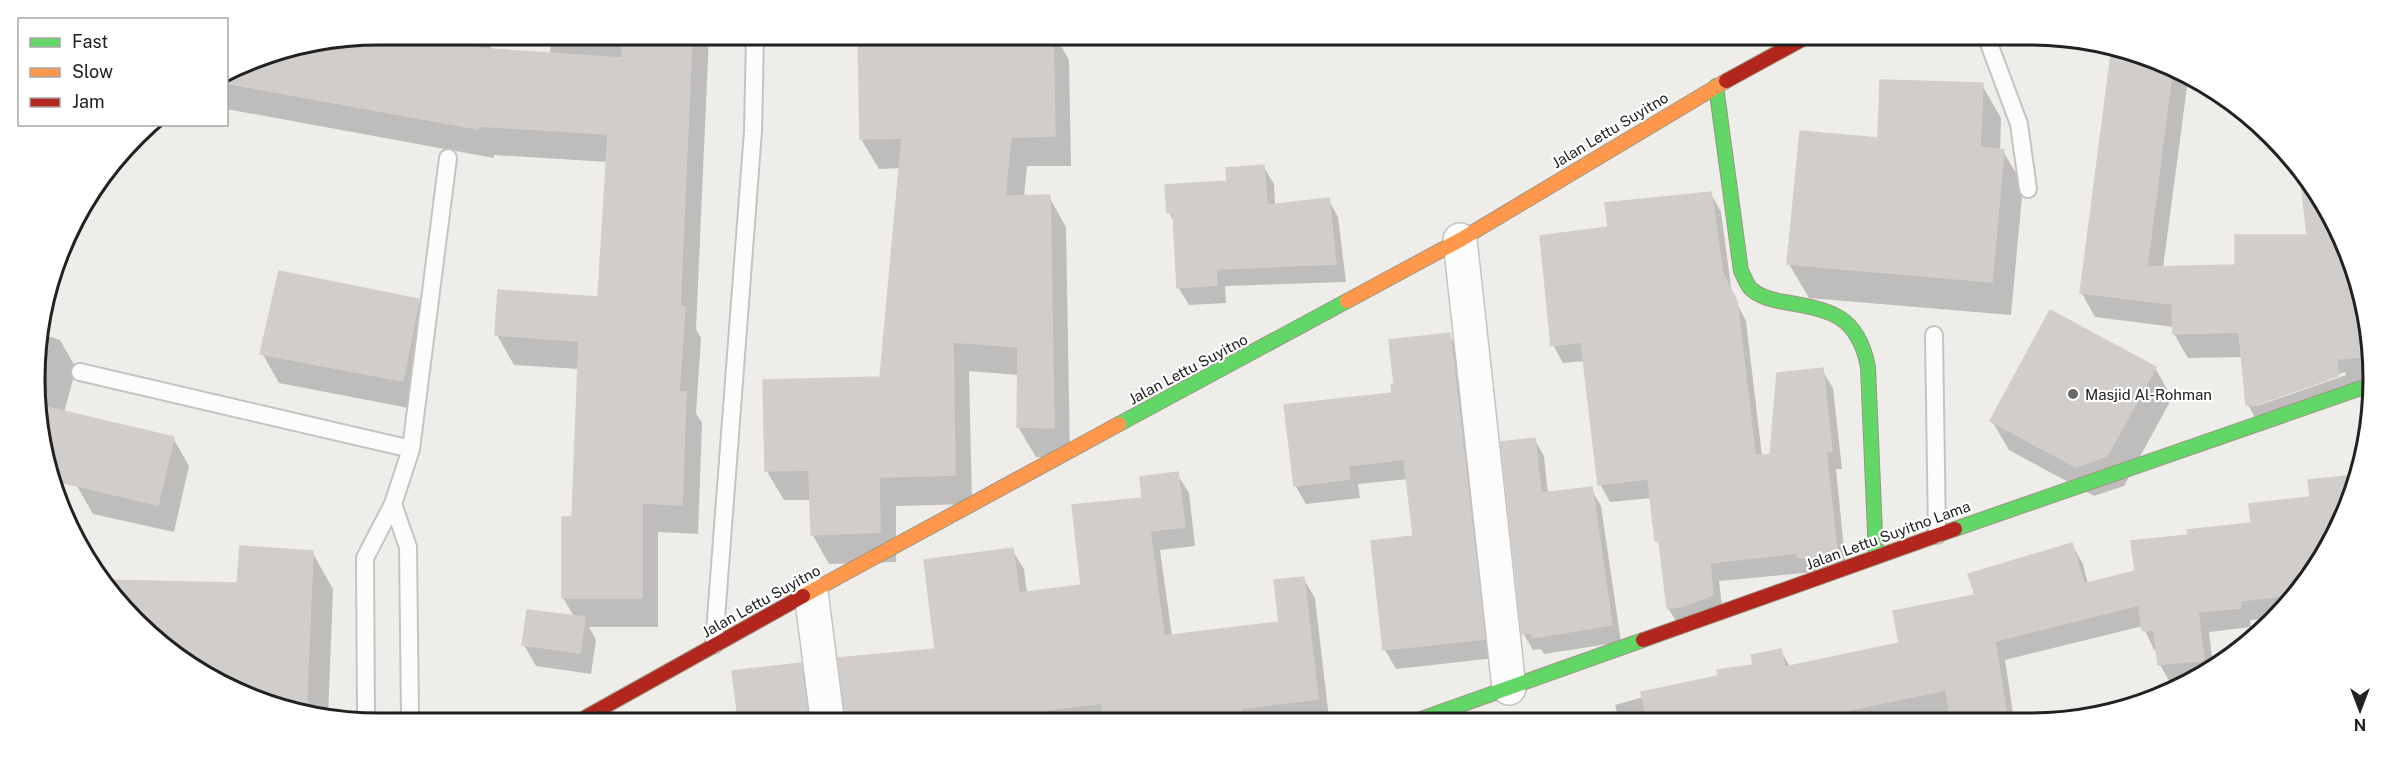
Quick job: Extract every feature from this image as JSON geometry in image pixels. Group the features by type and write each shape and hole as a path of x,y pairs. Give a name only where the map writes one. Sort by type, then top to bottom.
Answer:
{"main road":[{"name":"Jalan Lettu Suyitno","path":"592,713 1460,240 1716,86 1792,45"},
{"path":"1716,86 1741,271 1751,289 1773,299 1814,306 1845,318 1860,337 1868,367 1876,556"},
{"name":"Jalan Lettu Suyitno Lama","path":"1438,713 1876,556 2363,388"}],"street":[{"path":"1460,240 1509,688"},
{"path":"811,592 827,713"}],"lane":[{"path":"714,645 753,131 755,45"},
{"path":"1989,45 2019,124 2028,189"},
{"path":"366,712 365,558 393,504 411,449 448,158"},
{"path":"1934,335 1936,535"},
{"path":"80,372 411,449"},
{"path":"393,504 408,547 410,713"}],"building":[{"path":"478,45 477,48 622,58 623,45 692,45 680,306 685,307 679,392 686,392 682,505 642,503 642,598 562,598 562,517 572,517 579,341 495,335 498,290 598,297 608,134 478,126 477,129 228,83 228,81 251,70 293,56 357,46"},
{"path":"858,45 1053,45 1055,136 1011,137 1005,196 1050,195 1054,428 1017,427 1018,347 953,342 955,475 879,477 880,532 811,535 809,470 765,471 763,380 880,377 902,138 860,139"},
{"path":"2111,55 2171,76 2147,267 2235,265 2235,235 2307,235 2301,186 2329,231 2338,251 2357,314 2362,357 2337,359 2338,376 2256,405 2246,405 2239,332 2173,334 2172,304 2080,293"},
{"path":"1880,80 1983,83 1980,147 2004,150 1992,282 1787,264 1800,131 1878,138"},
{"path":"1264,165 1267,205 1329,198 1336,264 1216,269 1217,285 1177,288 1173,213 1167,213 1165,185 1227,181 1226,168"},
{"path":"1711,192 1723,274 1737,301 1755,455 1770,455 1777,373 1823,368 1832,451 1826,451 1837,551 1823,556 1798,558 1797,553 1710,563 1713,595 1680,607 1667,608 1659,541 1655,541 1648,479 1598,485 1581,342 1551,346 1540,236 1608,227 1605,203"},
{"path":"279,271 419,299 403,381 260,354"},
{"name":"Masjid Al-Rohman","path":"2050,310 2156,367 2107,456 2076,467 1990,421"},
{"path":"1450,333 1485,639 1383,650 1371,541 1413,536 1404,459 1348,466 1350,479 1294,486 1284,405 1392,393 1391,385 1394,384 1389,340"},
{"path":"47,407 174,437 158,505 62,482 51,444"},
{"path":"1535,438 1541,493 1592,487 1612,625 1532,638 1532,633 1522,634 1501,442"},
{"path":"1178,472 1185,527 1150,531 1164,636 1279,622 1274,580 1304,577 1318,699 1241,708 1241,713 1103,713 1102,703 1046,710 1046,713 844,713 838,658 935,649 924,560 1013,548 1019,593 1081,585 1072,505 1142,498 1140,477"},
{"path":"2348,476 2329,527 2307,565 2282,596 2240,601 2241,608 2198,612 2204,660 2158,665 2154,630 2142,631 2139,605 1995,641 2006,712 1950,713 1946,690 1833,713 1646,713 1641,692 1718,676 1717,670 1753,665 1751,655 1781,649 1785,667 1899,643 1893,611 1975,595 1968,574 2072,543 2084,584 2135,571 2131,541 2188,535 2187,530 2251,523 2249,504 2310,497 2308,480"},
{"path":"240,546 313,551 306,705 251,688 193,657 143,615 113,580 237,583"},
{"path":"527,610 585,617 580,653 522,645"},
{"path":"801,663 807,713 737,713 732,671"}],"traffic: fast":[{"path":"1716,86 1741,271 1747,284 1757,294 1766,298 1816,308 1840,318 1857,336 1863,350 1868,367 1876,557"},
{"path":"1119,424 1347,301"},
{"path":"1955,529 2363,388"},
{"path":"1438,713 1643,640"}],"traffic: slow":[{"path":"1347,301 1460,240 1726,81"},
{"path":"803,596 1119,424"}],"traffic: jam":[{"path":"1726,81 1792,45"},
{"path":"1643,640 1955,529"},
{"path":"593,713 803,596"}],"place":[{"name":"Masjid Al-Rohman","path":"2073,394"}]}
